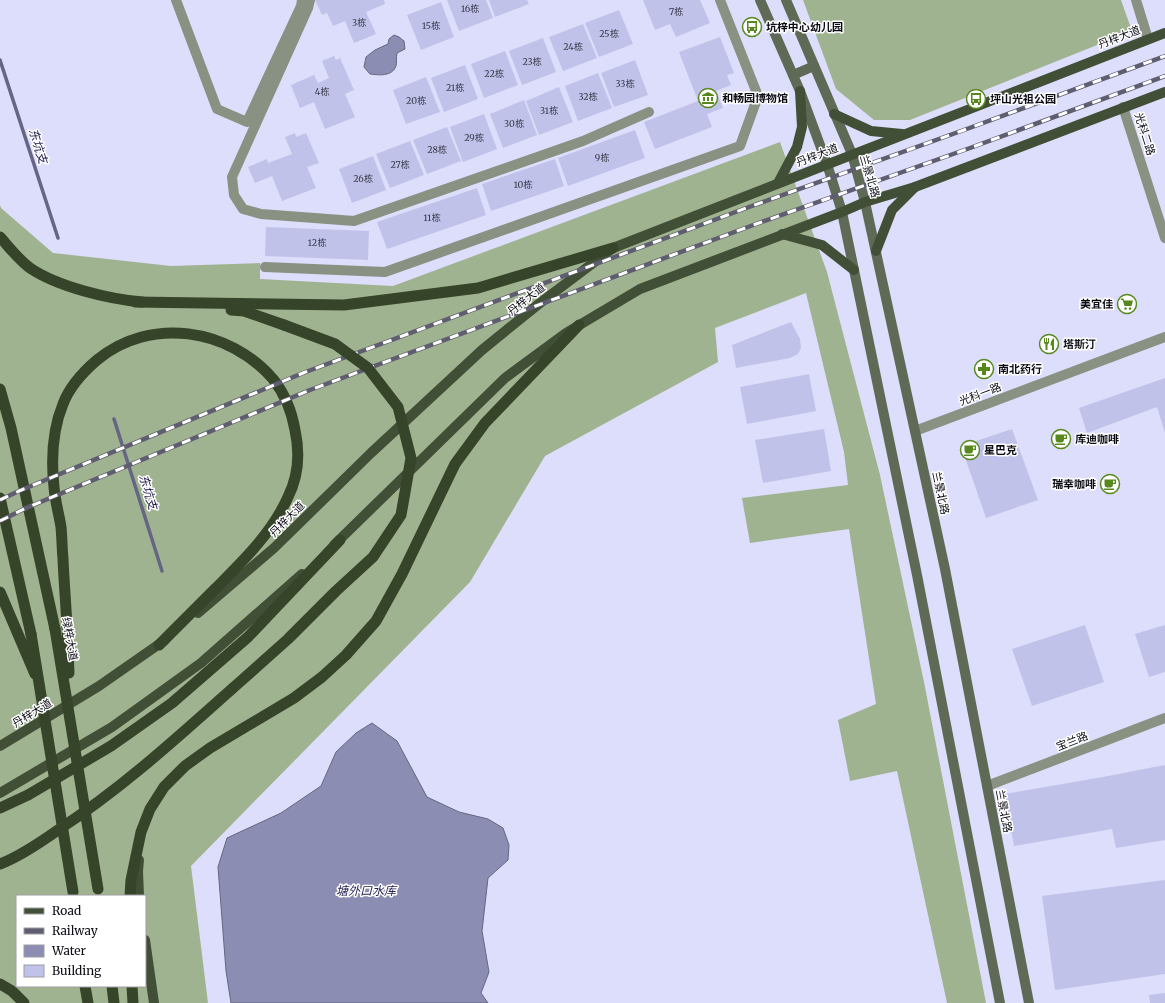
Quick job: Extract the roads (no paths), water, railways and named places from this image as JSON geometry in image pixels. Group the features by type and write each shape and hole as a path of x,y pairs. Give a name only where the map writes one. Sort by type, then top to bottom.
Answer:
{"highway":[{"path":"0,237 30,268 53,280 78,290 135,302 244,311 335,344 368,368 398,407 411,458 402,515 373,557 336,591 288,639 181,735 82,814 37,844 0,864"},
{"path":"135,302 344,305 478,288 613,248"},
{"path":"130,895 131,880 141,832 150,809 164,788 185,766 210,748 294,698 322,677 346,655 376,621 402,574 456,464 485,423 579,325"},
{"path":"70,716 67,627 61,527 54,489 52,456 55,426 63,403 73,385 88,367 103,355 121,344 141,336 163,333 184,333 205,336 240,351 257,363 274,380 285,399 293,419 298,441 297,461 295,480 278,516 244,560 159,645"},
{"name":"绿梓大道","path":"0,389 11,428 55,629 99,893"},
{"path":"0,498 31,634 73,894"},
{"path":"0,808 28,795 111,746 172,703 248,637 340,540"},
{"path":"0,592 40,687"},
{"path":"0,984 12,991 24,1003"},
{"path":"86,987 88,1003"},
{"path":"112,987 114,1003"},
{"path":"132,987 133,1003"}],"main road":[{"path":"760,0 800,91 828,164 842,212 917,575 1000,1003"},
{"name":"兰景北路","path":"786,0 852,154 865,202 945,570 1029,1003"},
{"name":"丹梓大道","path":"0,746 99,686 159,645 274,548 371,453 482,350 540,303 613,248 1165,33"},
{"path":"793,74 814,66"},
{"path":"778,183 797,146 802,127 800,91"},
{"path":"0,793 112,727 202,663 340,540 505,378 579,325 640,289 865,202 915,187 1165,92"},
{"path":"834,114 871,131 904,134"},
{"path":"876,251 892,210 915,187"},
{"path":"782,234 822,245 854,270"},
{"path":"139,895 138,871 141,832"},
{"path":"146,947 154,1003"}],"street":[{"path":"176,0 216,109 247,122 304,2"},
{"path":"265,267 384,272 740,146 758,96 720,0"},
{"path":"1136,0 1148,39"},
{"path":"304,2 308,8 232,177 234,195 243,209 261,214 354,221 583,141 649,112"},
{"name":"光科二路","path":"1123,107 1165,238"},
{"name":"光科一路","path":"915,431 1165,337"},
{"name":"宝兰路","path":"987,786 1165,718"}],"water":[{"path":"394,35 404,41 405,49 397,53 394,70 388,74 370,74 364,67 366,57 375,50 388,44 389,39"},
{"name":"塘外口水库","path":"372,723 397,741 427,797 459,812 488,819 503,828 509,845 508,860 488,878 482,931 489,972 481,993 488,1003 231,1003 226,971 218,867 227,838 281,813 321,786 336,752 356,733"}],"waterway":[{"name":"东坑支","path":"0,60 58,238"},
{"name":"东坑支","path":"114,419 162,571"}],"railway":[{"path":"0,500 303,373 749,207 1165,56"},
{"path":"0,521 26,508 310,390 756,224 970,148 1165,76"}],"place":[{"name":"坑梓中心幼儿园","path":"752,27"},
{"name":"和畅园博物馆","path":"708,98"},
{"name":"坪山光祖公园","path":"976,99"},
{"name":"美宜佳","path":"1127,304"},
{"name":"塔斯汀","path":"1049,344"},
{"name":"南北药行","path":"984,369"},
{"name":"库迪咖啡","path":"1061,439"},
{"name":"星巴克","path":"970,450"},
{"name":"瑞幸咖啡","path":"1110,484"}]}
